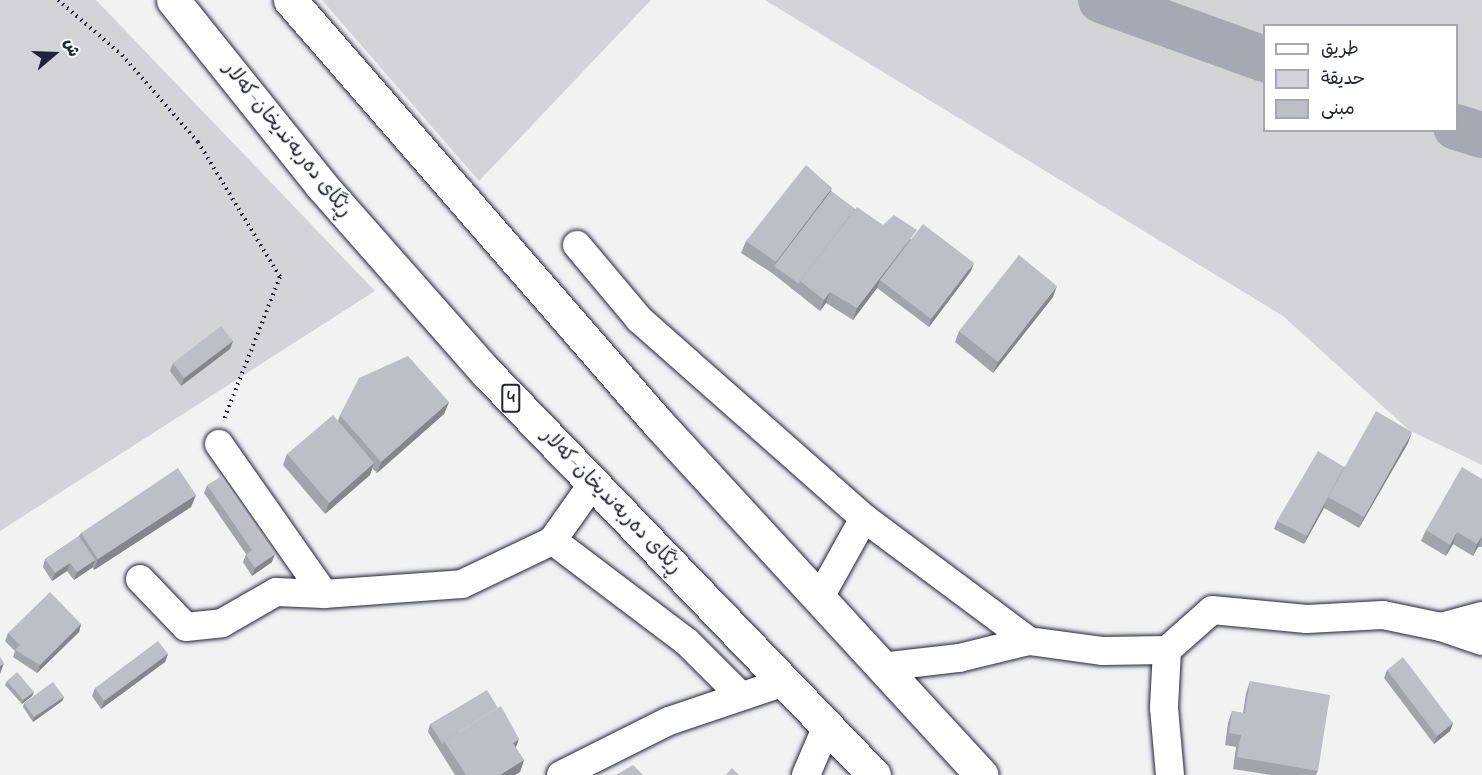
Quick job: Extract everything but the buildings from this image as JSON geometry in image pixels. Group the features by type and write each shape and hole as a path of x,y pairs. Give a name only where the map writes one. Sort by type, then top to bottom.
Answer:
{"highway":[{"name":"ڕێگای دەربەندیخان-کەلار","path":"173,0 329,194 593,483 874,775"},
{"path":"290,0 819,599 982,775"}],"street":[{"path":"578,245 639,318 864,519 1029,641"},
{"path":"219,444 324,594"},
{"path":"140,579 186,627 222,623 276,592 324,594 462,584 552,540 593,483"},
{"path":"819,599 864,519"},
{"path":"552,540 687,642 741,696"},
{"path":"881,667 959,658 1029,641 1103,651 1167,650 1212,610 1307,619 1383,615 1441,627 1482,642"},
{"path":"1441,627 1482,616"},
{"path":"1167,650 1164,708 1170,775"},
{"path":"561,775 669,721 784,682"},
{"path":"806,775 827,726"}],"path":[{"path":"58,0 122,55 198,142 280,277 255,332 219,444"}],"green space":[{"path":"0,0 96,0 375,291 0,531"},
{"path":"322,0 651,0 479,181"},
{"path":"765,0 1482,0 1482,465 1409,430 1283,316"}],"waterway":[{"path":"1101,0 1263,59"},
{"path":"1458,128 1482,135"}]}
